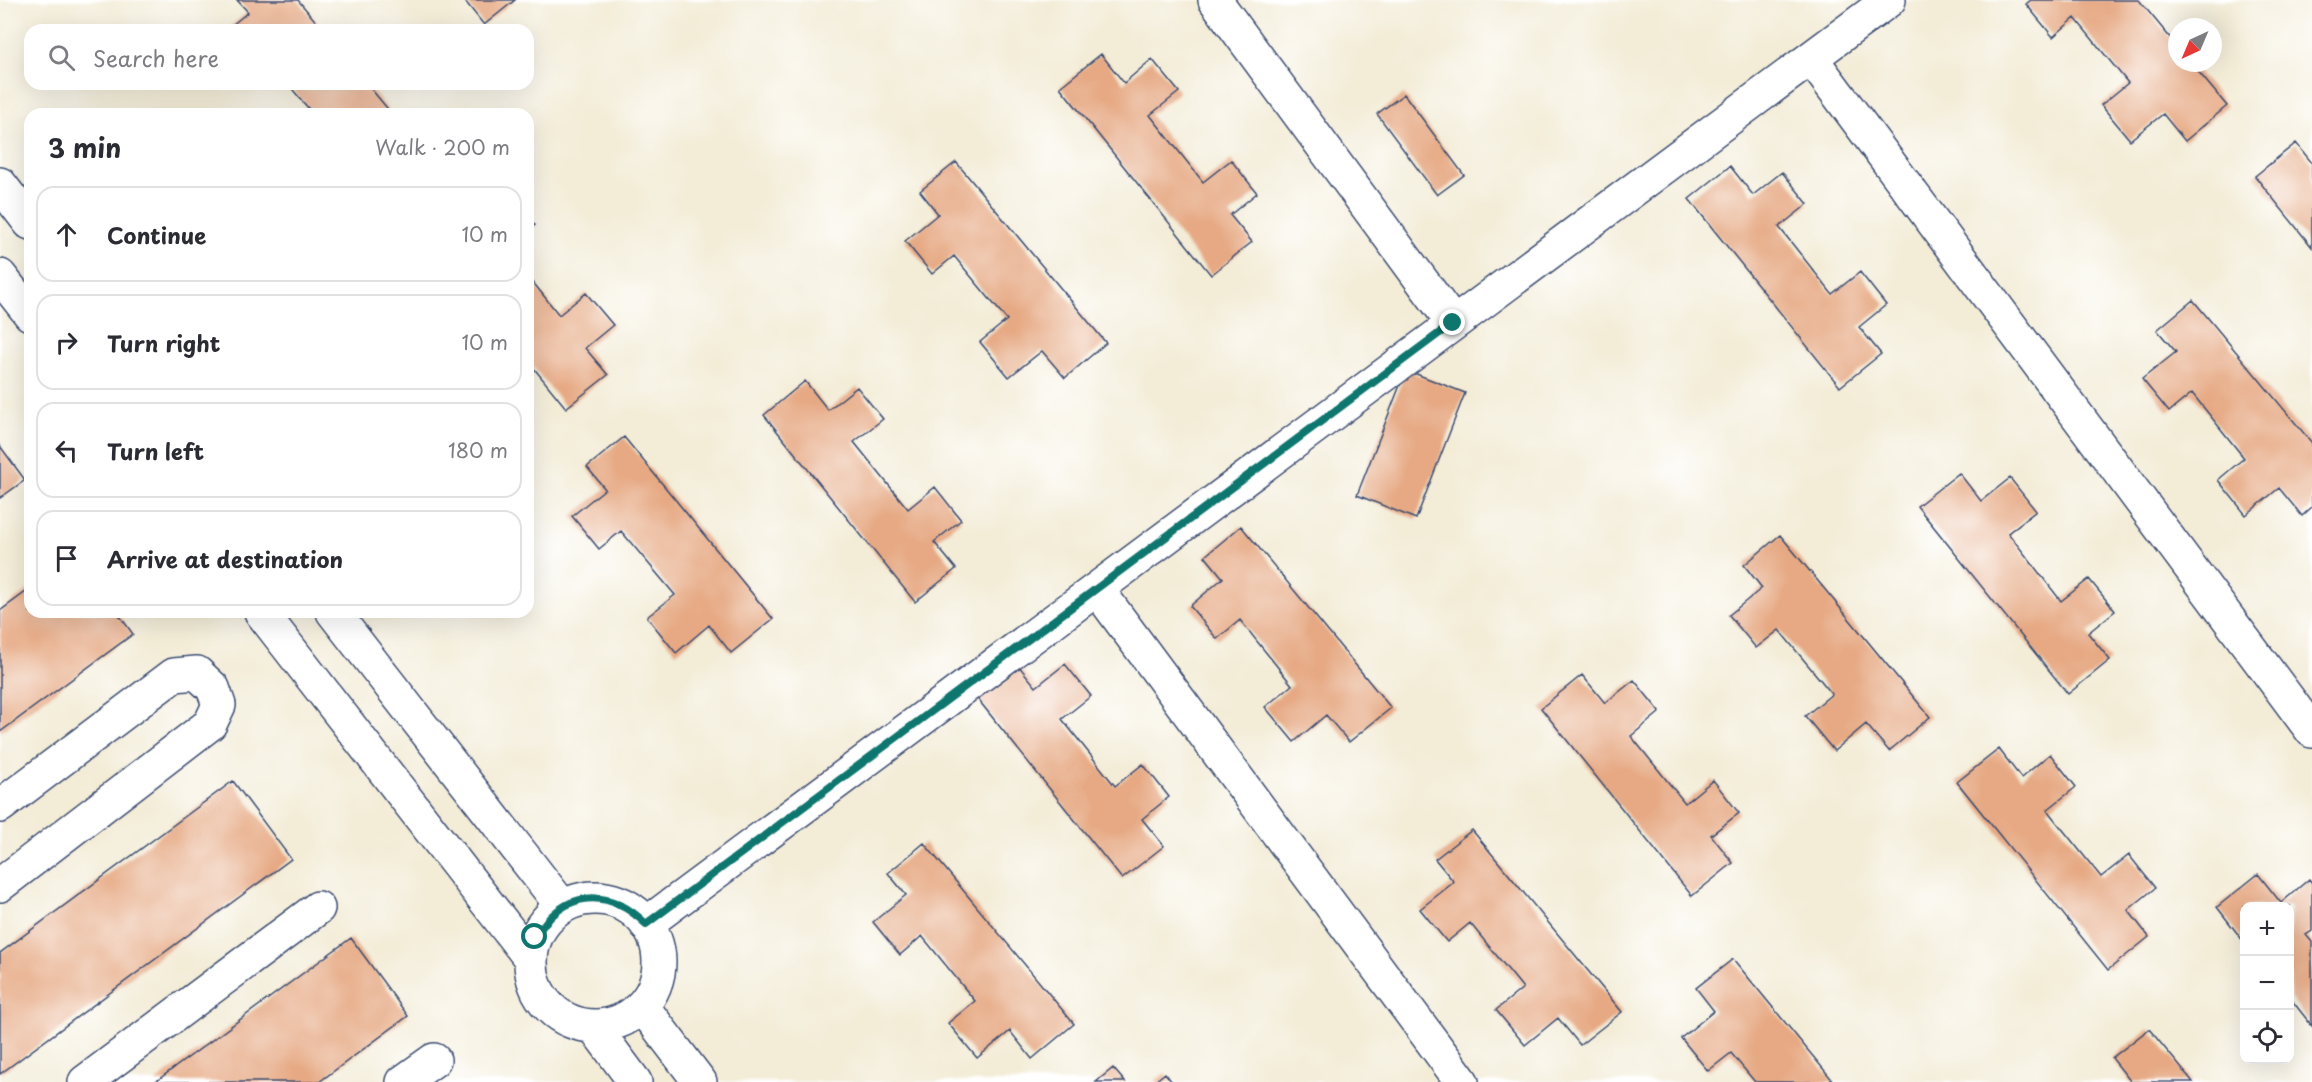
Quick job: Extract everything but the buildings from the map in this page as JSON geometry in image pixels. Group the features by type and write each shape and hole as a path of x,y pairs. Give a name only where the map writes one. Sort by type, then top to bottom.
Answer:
{"street":[{"path":"1215,0 1453,323"},
{"path":"646,924 1889,0"},
{"path":"1811,58 2312,731"},
{"path":"0,184 24,215"},
{"path":"0,276 24,306"},
{"path":"1097,589 1462,1082"},
{"path":"266,618 530,958"},
{"path":"338,618 562,906"},
{"path":"0,806 174,675 197,673 213,688 219,705 210,724 0,885"},
{"path":"598,898 616,902 633,911 646,924 655,940 659,957 655,983 642,1006 635,1013 616,1023 594,1027 574,1023 555,1013 541,998 532,979 530,958 535,937 545,920 562,906 579,900 598,898"},
{"path":"85,1082 318,908"},
{"path":"642,1006 700,1082"},
{"path":"594,1027 635,1082"},
{"path":"403,1082 434,1060"}],"route":[{"path":"535,937 545,920 562,906 579,900 598,898 616,902 633,911 646,924 1453,323"}]}
